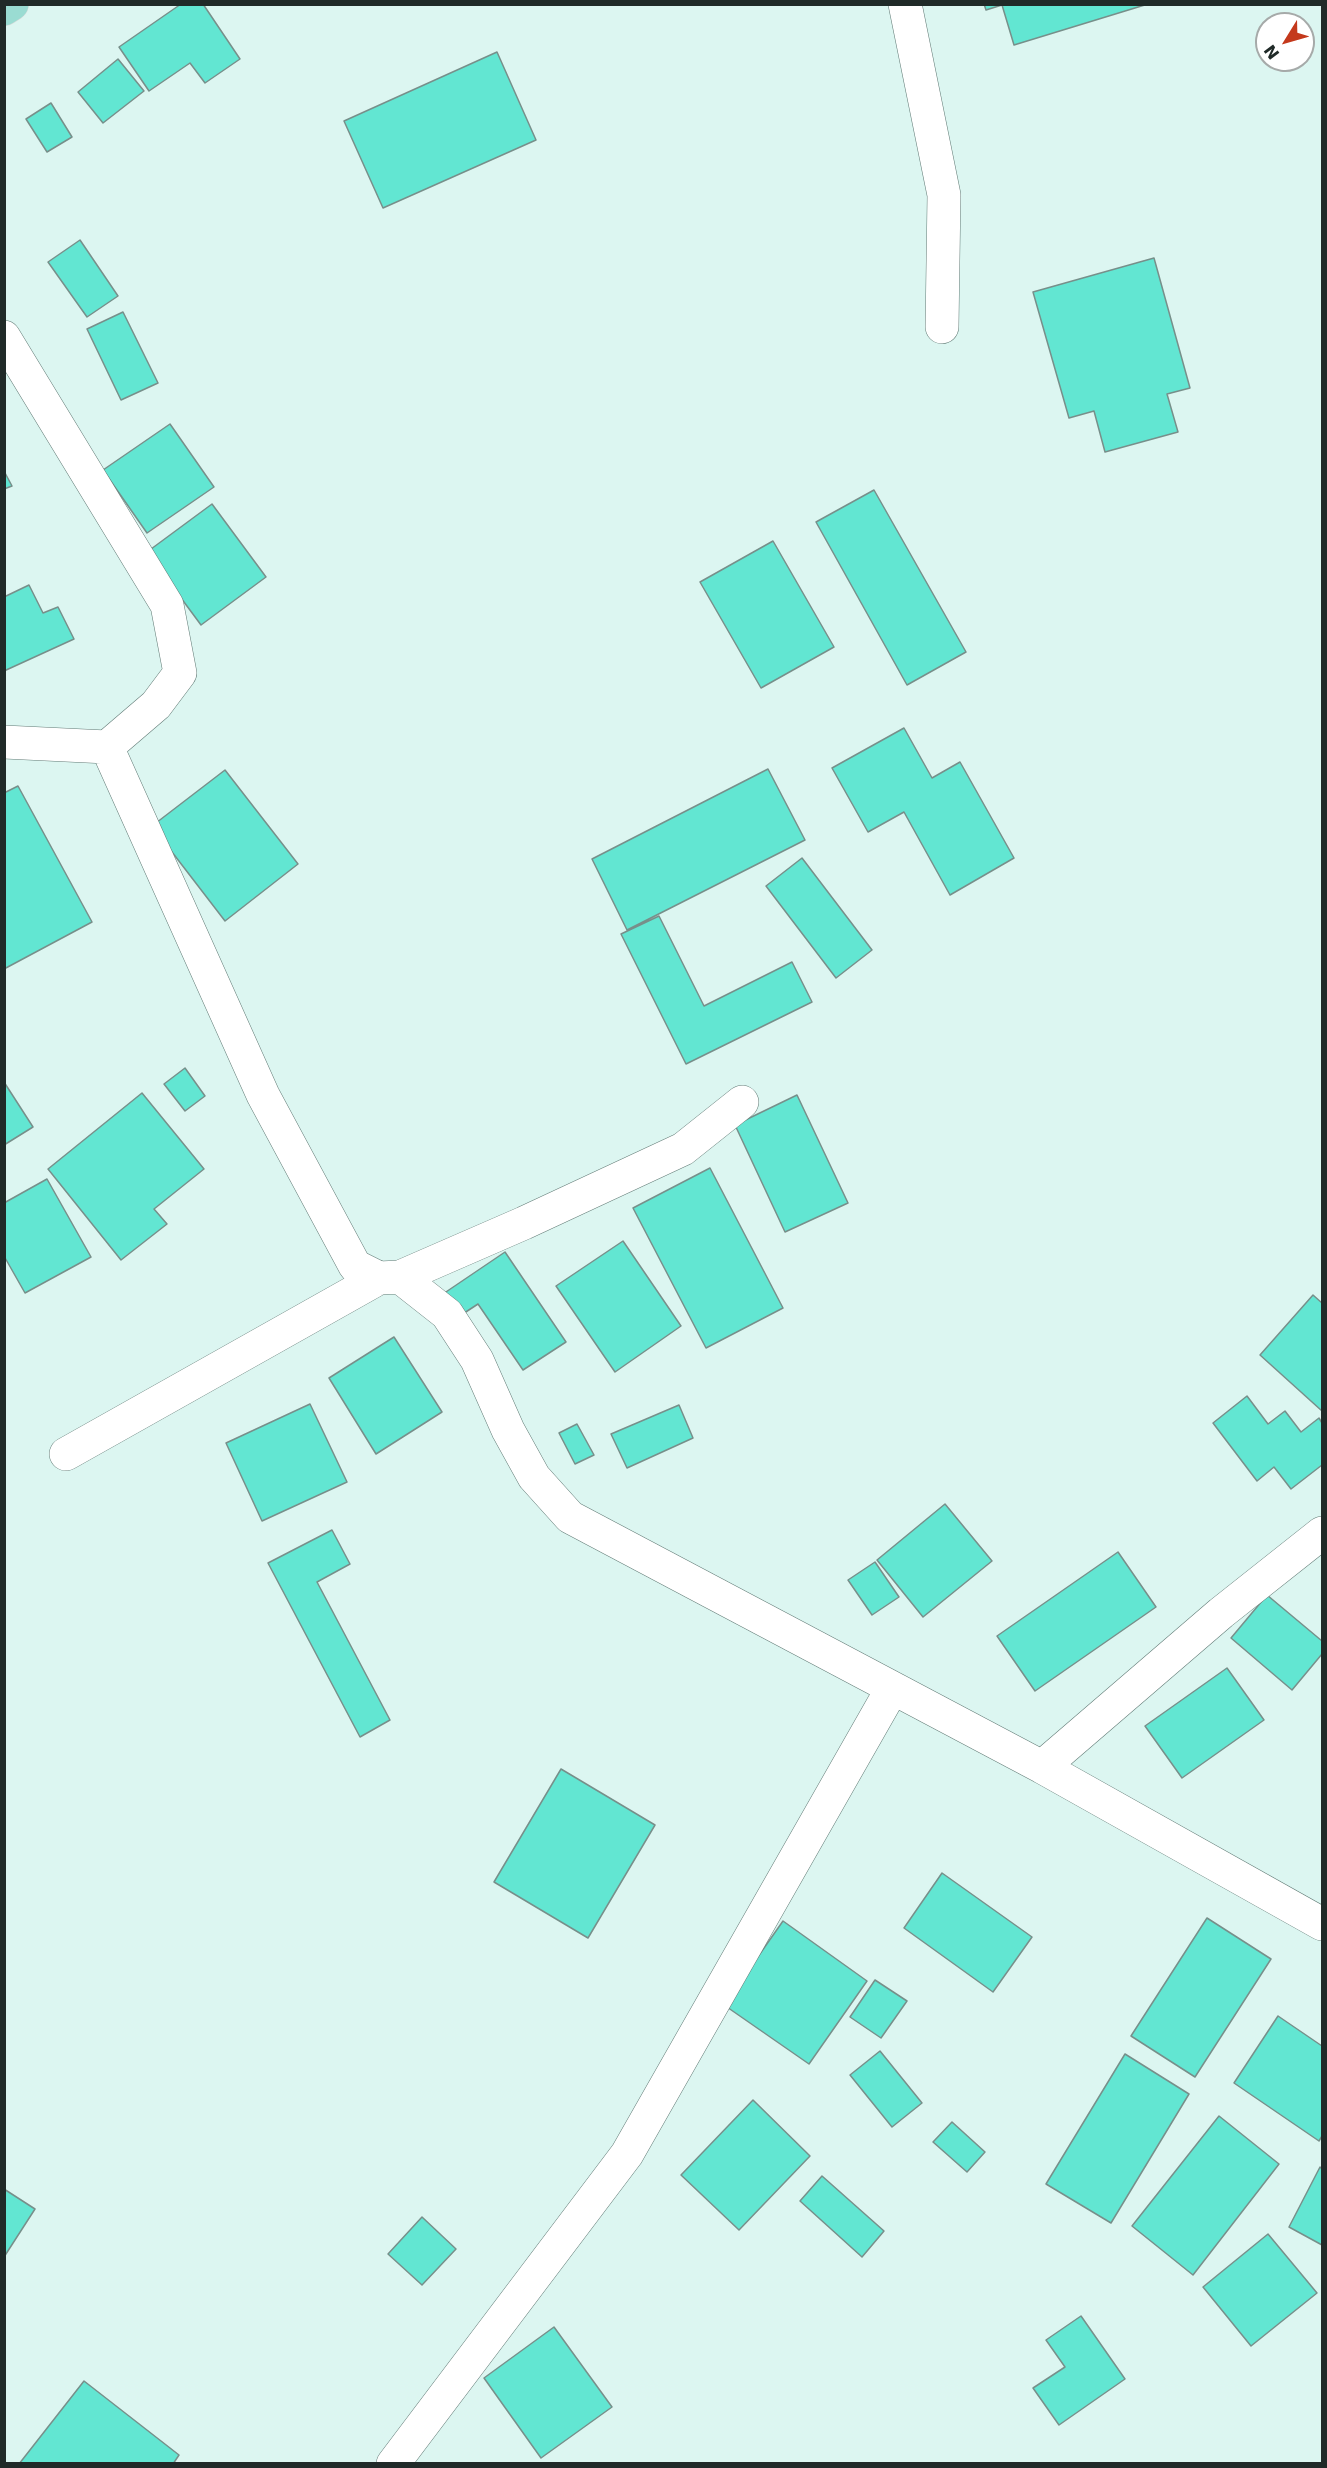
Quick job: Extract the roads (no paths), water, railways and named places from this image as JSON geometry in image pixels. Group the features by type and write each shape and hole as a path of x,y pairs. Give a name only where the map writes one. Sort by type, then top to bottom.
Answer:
{"main road":[{"path":"4,9 12,4"}],"street":[{"path":"905,4 944,195 942,327"},
{"path":"4,337 167,605 180,673 156,705 107,747 4,742"},
{"path":"107,747 263,1095 355,1266 389,1277 447,1314 477,1360 508,1430 534,1477 570,1517 1042,1767 1323,1924"},
{"path":"66,1454 389,1277 524,1223 682,1149 742,1101"},
{"path":"1042,1767 1221,1612 1323,1533"},
{"path":"393,2463 627,2154 892,1689"}]}
